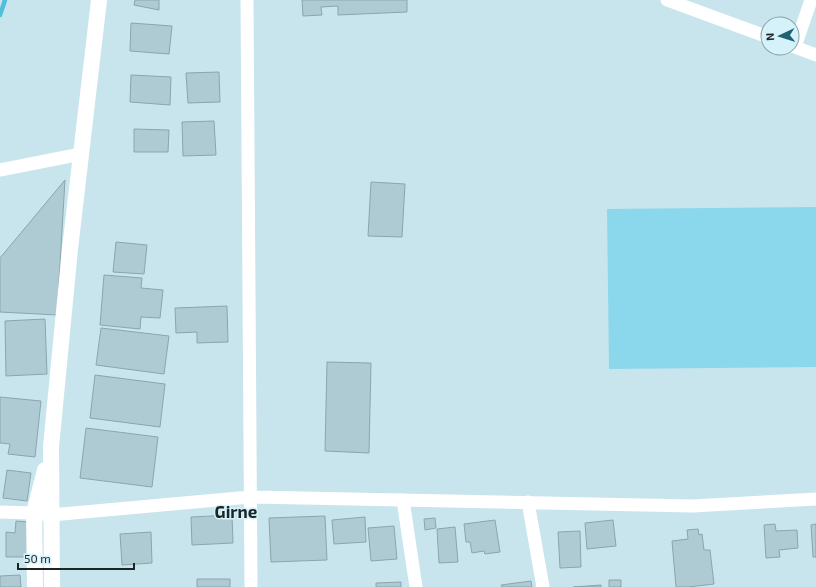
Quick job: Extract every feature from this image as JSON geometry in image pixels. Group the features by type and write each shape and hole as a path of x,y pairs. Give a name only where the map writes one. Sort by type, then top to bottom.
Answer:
{"street":[{"path":"52,587 51,447 70,249 99,0"},
{"path":"247,0 250,497 252,587"},
{"path":"667,0 760,34"},
{"path":"800,31 812,0"},
{"path":"800,49 816,55"},
{"path":"0,170 81,154"},
{"path":"35,587 34,513 51,447"},
{"path":"0,512 51,515 250,497 693,506 816,499"},
{"path":"403,500 416,587"},
{"path":"528,502 543,587"}],"shaded area":[{"path":"816,207 816,367 609,369 607,209"}],"building":[{"path":"135,0 159,0 159,10 134,5"},
{"path":"302,0 407,0 407,12 338,15 338,6 321,7 322,15 303,16"},
{"path":"131,23 172,26 169,54 130,51"},
{"path":"219,72 220,102 188,103 186,73"},
{"path":"131,75 171,77 170,105 130,102"},
{"path":"214,121 216,155 183,156 182,122"},
{"path":"134,129 169,130 168,152 134,152"},
{"path":"65,180 57,315 0,312 0,258"},
{"path":"371,182 405,184 402,237 368,236"},
{"path":"116,242 147,245 144,274 113,272"},
{"path":"104,275 142,278 141,288 163,290 160,318 141,317 140,329 100,325"},
{"path":"227,306 228,342 197,343 197,332 176,333 175,308"},
{"path":"45,319 47,374 6,376 5,321"},
{"path":"101,328 169,336 164,374 96,365"},
{"path":"327,362 371,363 369,453 325,451"},
{"path":"95,375 165,384 160,427 90,418"},
{"path":"0,397 41,401 35,457 8,454 10,444 0,443"},
{"path":"86,428 158,437 152,487 80,478"},
{"path":"7,470 31,473 27,501 3,498"},
{"path":"232,515 233,543 192,545 191,517"},
{"path":"325,516 327,560 271,562 269,518"},
{"path":"365,517 366,542 334,544 332,520"},
{"path":"435,518 436,528 425,530 424,519"},
{"path":"495,520 500,552 485,554 484,551 472,553 470,542 466,542 464,524"},
{"path":"613,520 616,546 587,549 585,523"},
{"path":"16,521 30,522 30,557 6,557 6,532 15,533"},
{"path":"775,524 776,531 797,530 798,548 779,550 780,557 766,558 764,525"},
{"path":"816,524 816,557 813,557 811,525"},
{"path":"394,526 397,559 371,561 368,528"},
{"path":"455,527 458,562 439,563 437,529"},
{"path":"698,529 699,535 702,534 704,550 710,550 714,584 676,587 672,541 688,539 687,530"},
{"path":"580,531 581,567 560,568 558,532"},
{"path":"151,532 152,563 122,565 120,534"},
{"path":"20,575 21,587 0,587 0,576"},
{"path":"197,579 230,579 230,587 197,587"},
{"path":"609,580 621,580 621,587 609,587"},
{"path":"531,581 532,587 502,587 501,585"},
{"path":"401,582 401,587 376,587 376,583"},
{"path":"601,585 601,587 573,587"}],"waterway":[{"path":"0,15 5,0"}],"district":[{"name":"Girne","path":"236,511"}]}
